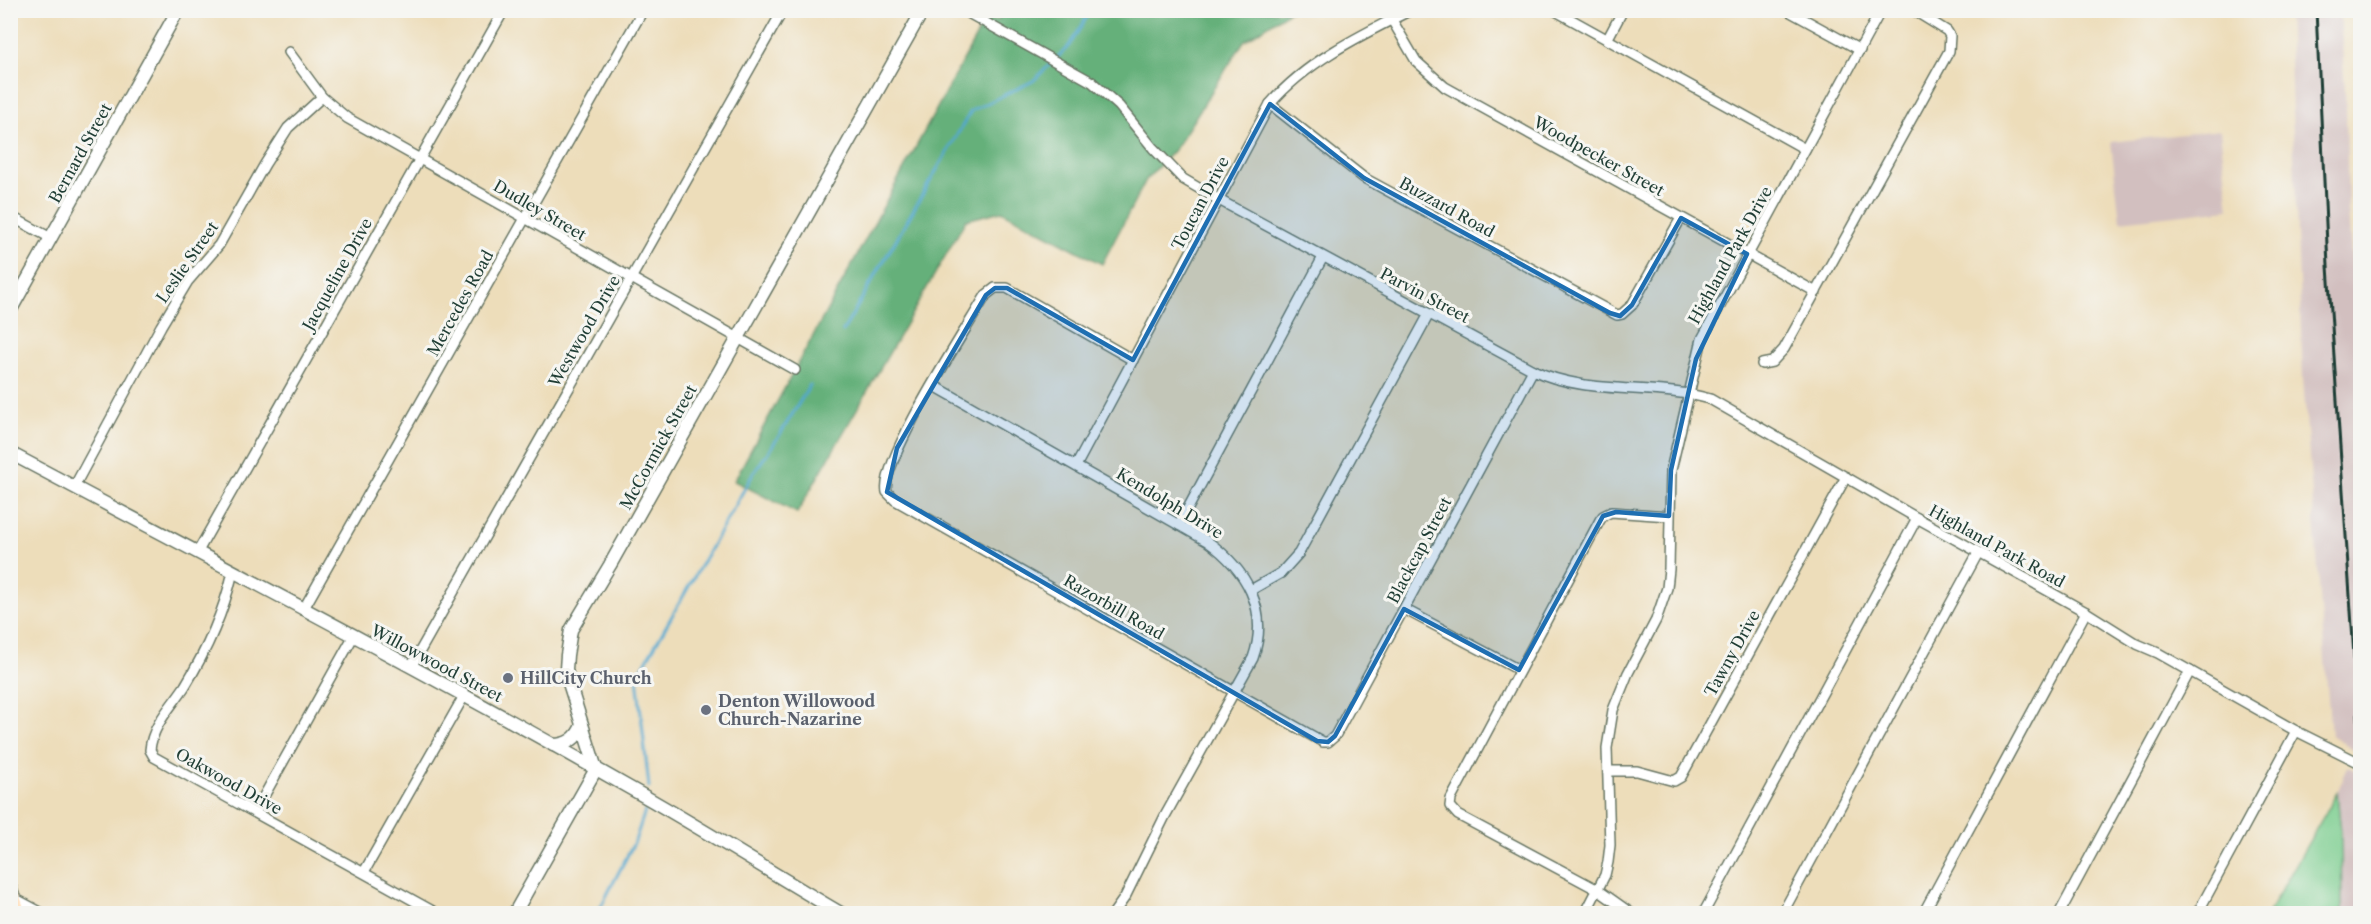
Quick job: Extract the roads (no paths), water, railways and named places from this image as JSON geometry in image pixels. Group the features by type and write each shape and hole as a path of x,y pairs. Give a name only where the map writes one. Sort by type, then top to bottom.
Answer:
{"main road":[{"path":"12,894 19,914"}],"street":[{"name":"Bernard Street","path":"10,311 178,10"},
{"name":"Jacqueline Drive","path":"197,553 504,10"},
{"name":"Mercedes Road","path":"303,610 643,10"},
{"name":"Westwood Drive","path":"411,667 783,10"},
{"name":"McCormick Street","path":"596,769 567,669 571,630 923,10"},
{"name":"Parvin Street","path":"963,10 1092,81 1119,106 1153,148 1183,179 1533,370 1548,377 1569,382 1688,393 1710,399 1917,518"},
{"name":"Toucan Drive","path":"1076,466 1219,200 1256,126 1270,104 1281,91 1305,71 1341,47 1411,10"},
{"path":"1554,10 1805,149"},
{"path":"1607,40 1623,10"},
{"path":"1787,10 1860,50"},
{"name":"Highland Park Drive","path":"1585,914 1605,875 1610,845 1608,771 1609,728 1613,710 1628,673 1656,620 1667,588 1671,470 1702,339 1881,10"},
{"path":"1762,364 1772,362 1784,349 1949,51 1950,36 1940,25 1913,10"},
{"name":"Woodpecker Street","path":"1392,20 1416,61 1445,87 1816,292"},
{"name":"Dudley Street","path":"289,52 322,97 347,118 795,370"},
{"name":"Leslie Street","path":"74,487 161,326 188,281 219,244 283,136 322,97"},
{"name":"Buzzard Road","path":"1270,104 1345,165 1384,190 1610,313 1622,314 1632,305 1681,218"},
{"path":"10,216 51,238"},
{"path":"1179,525 1323,257"},
{"path":"933,385 986,295 995,288 1007,288 1133,360"},
{"path":"1251,591 1281,573 1299,553 1429,314"},
{"name":"Blackcap Street","path":"1328,742 1335,736 1533,370"},
{"name":"Kendolph Drive","path":"933,385 1179,525 1225,555 1242,574 1251,591 1259,620 1258,645 1247,672 1175,798 1125,897 1113,914"},
{"name":"Razorbill Road","path":"933,385 897,448 886,482 887,492 895,500 1317,741 1328,742"},
{"name":"Willowwood Street","path":"10,453 111,505 553,745 842,914"},
{"name":"Tawny Drive","path":"1608,771 1637,771 1674,781 1681,777 1846,477"},
{"path":"1632,914 1598,890 1458,814 1450,806 1453,793 1603,516 1616,512 1670,516"},
{"name":"Highland Park Road","path":"1703,914 1917,518 2086,612 2137,644 2158,653 2296,731 2361,763"},
{"path":"1782,914 1978,553"},
{"name":"Oakwood Drive","path":"233,572 223,611 213,635 184,686 154,731 150,750 154,757 438,914"},
{"path":"1404,609 1519,670"},
{"path":"1923,914 2086,612"},
{"path":"255,812 353,637"},
{"path":"2059,914 2190,671"},
{"path":"364,872 464,696"},
{"path":"553,745 570,741 578,734 582,725"},
{"path":"2197,914 2296,731"},
{"path":"514,914 596,769"},
{"path":"12,894 44,914"}],"waterway":[{"path":"843,331 971,111 1033,81 1069,46 1091,10"},
{"path":"649,787 637,677 753,474 810,385"},
{"path":"597,914 635,841 645,811"}],"railway":[{"path":"2316,10 2328,266 2360,746"}],"place":[{"name":"HillCity Church","path":"508,678"},
{"name":"Denton Willowood Church-Nazarine","path":"706,710"}]}
